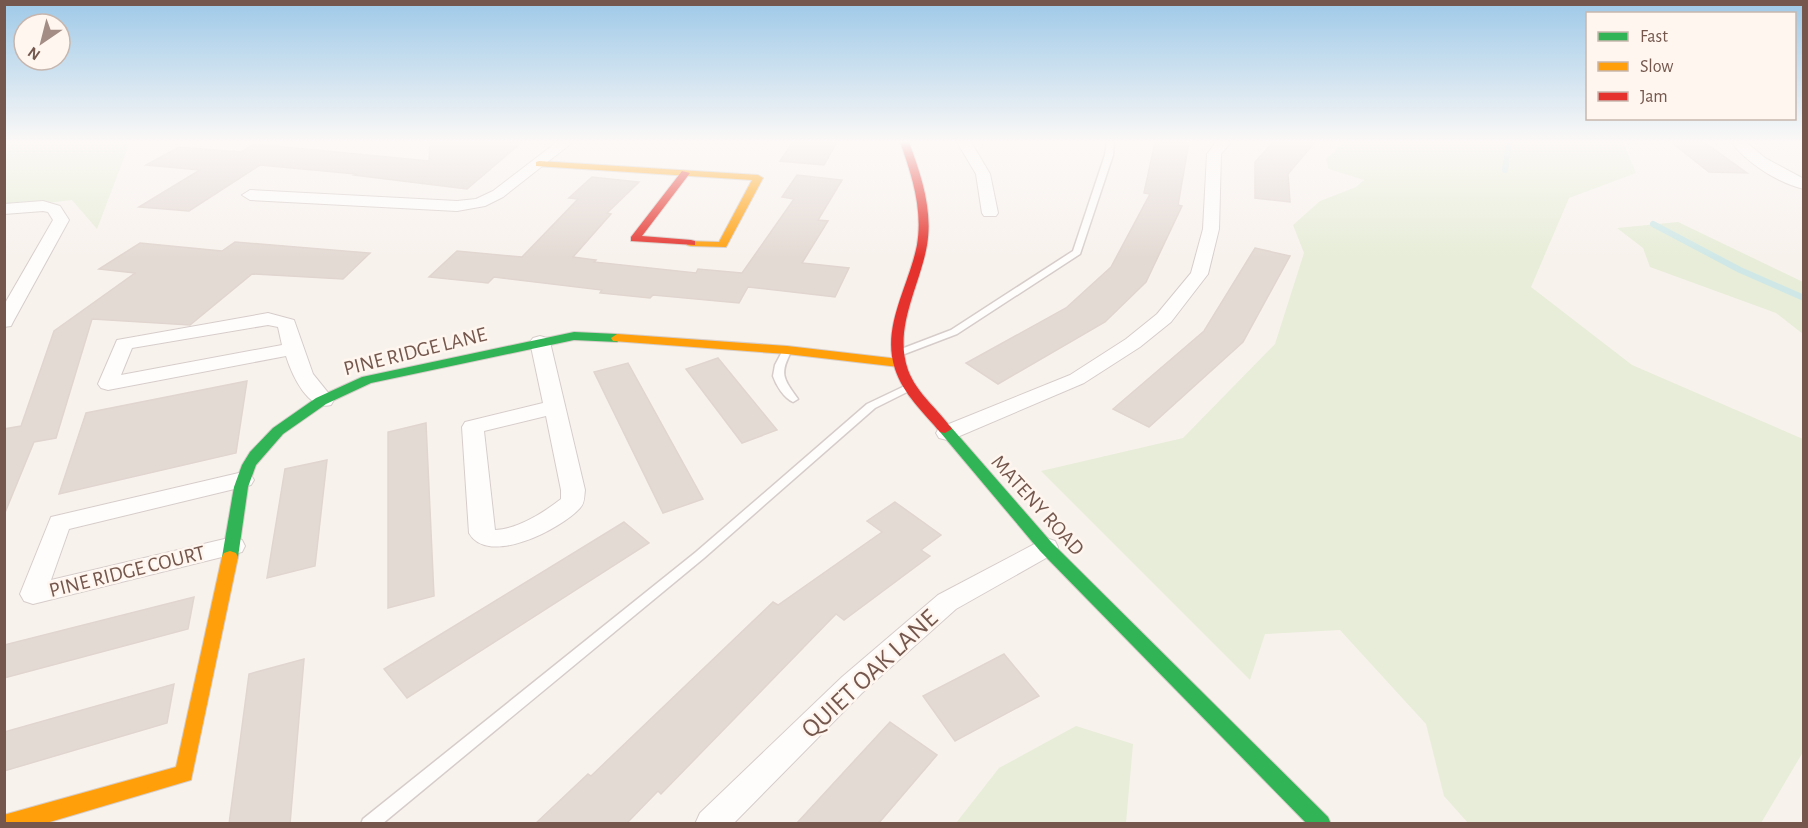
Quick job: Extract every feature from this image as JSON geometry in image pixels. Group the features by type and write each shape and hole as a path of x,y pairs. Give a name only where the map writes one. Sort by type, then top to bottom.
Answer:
{"street":[{"path":"250,195 457,206 480,203 516,181"},
{"path":"680,181 635,239 722,245 757,181"},
{"name":"MATENY ROAD","path":"917,181 924,214 923,243 898,338 899,358 909,387 1046,547 1321,824"},
{"path":"984,181 990,213"},
{"path":"947,433 1077,379 1133,343 1164,318 1199,274 1210,228 1213,181"},
{"path":"4,209 43,206 54,209 61,220 5,322"},
{"path":"293,349 108,384 124,344 268,319 287,324 299,369 310,387 324,400"},
{"name":"PINE RIDGE LANE","path":"7,824 184,774 233,546 243,480 255,455 266,444 293,420 324,400 367,380 540,342 589,336 899,358"},
{"path":"540,342 573,490 572,502 559,513 504,539 490,540 481,533 472,427 554,407"},
{"name":"PINE RIDGE COURT","path":"233,546 33,594 59,523 243,480"},
{"name":"QUIET OAK LANE","path":"711,824 852,685 947,602 1046,547"}],"lane":[{"path":"899,358 954,332 1077,252 1101,181"},
{"path":"787,350 778,367 777,376 781,385 793,399"},
{"path":"369,824 700,555 871,406 909,387"}],"green space":[{"path":"5,181 115,181 97,229 72,200 5,208"},
{"path":"1363,181 1616,181 1569,198 1531,287 1632,365 1803,439 1803,752 1761,823 1468,823 1444,796 1426,724 1340,630 1265,634 1250,680 1041,471 1183,438 1275,344 1304,253 1293,225 1320,201 1356,187"},
{"path":"1678,222 1803,282 1803,334 1776,313 1650,267 1643,248 1617,228"},
{"path":"1076,726 1133,744 1126,823 956,823 999,768"}],"building":[{"path":"182,181 236,181 189,211 139,207"},
{"path":"400,181 477,181 467,189"},
{"path":"588,181 639,182 607,213 611,214 573,257 596,260 594,262 696,273 698,269 742,273 794,199 782,197 793,181 842,181 818,220 828,221 802,263 849,268 835,297 748,287 739,303 653,295 650,298 600,293 602,290 494,277 488,283 429,277 457,251 522,257 578,199 569,198"},
{"path":"1147,181 1182,181 1178,205 1182,206 1146,282 1105,322 998,384 966,363 1066,308 1111,267 1150,194 1144,193"},
{"path":"1255,181 1288,181 1290,202 1255,198"},
{"path":"235,242 370,253 343,279 252,274 190,325 92,319 56,438 34,442 4,515 4,429 21,426 54,331 135,273 99,269 140,243 222,251"},
{"path":"1255,248 1290,256 1243,342 1149,427 1113,409 1204,331"},
{"path":"718,358 777,430 742,443 686,369"},
{"path":"628,363 703,499 663,513 594,372"},
{"path":"247,381 236,453 59,494 86,413"},
{"path":"426,423 434,596 388,608 388,432"},
{"path":"327,460 315,566 267,578 285,469"},
{"path":"895,502 941,535 921,550 930,556 844,620 836,614 661,794 658,791 626,824 535,824 588,774 591,776 773,602 778,605 882,532 867,521"},
{"path":"624,522 649,543 407,698 384,669"},
{"path":"194,597 188,629 4,678 4,645"},
{"path":"1004,654 1039,696 955,741 923,696"},
{"path":"304,659 290,824 229,824 249,674"},
{"path":"174,684 167,723 4,771 4,732"},
{"path":"890,722 937,755 878,824 796,824"}],"waterway":[{"path":"1653,224 1740,270 1804,298"}],"traffic: fast":[{"path":"230,557 241,487 249,465 255,455 278,431 321,401 367,380 574,336 617,338"},
{"path":"945,429 1046,547 1321,824"}],"traffic: slow":[{"path":"691,243 722,245 757,181"},
{"path":"617,338 787,350 899,363"},
{"path":"7,824 184,774 230,557"}],"traffic: jam":[{"path":"679,181 635,239 691,243"},
{"path":"917,181 924,218 922,245 901,317 897,346 906,381 945,429"}]}
